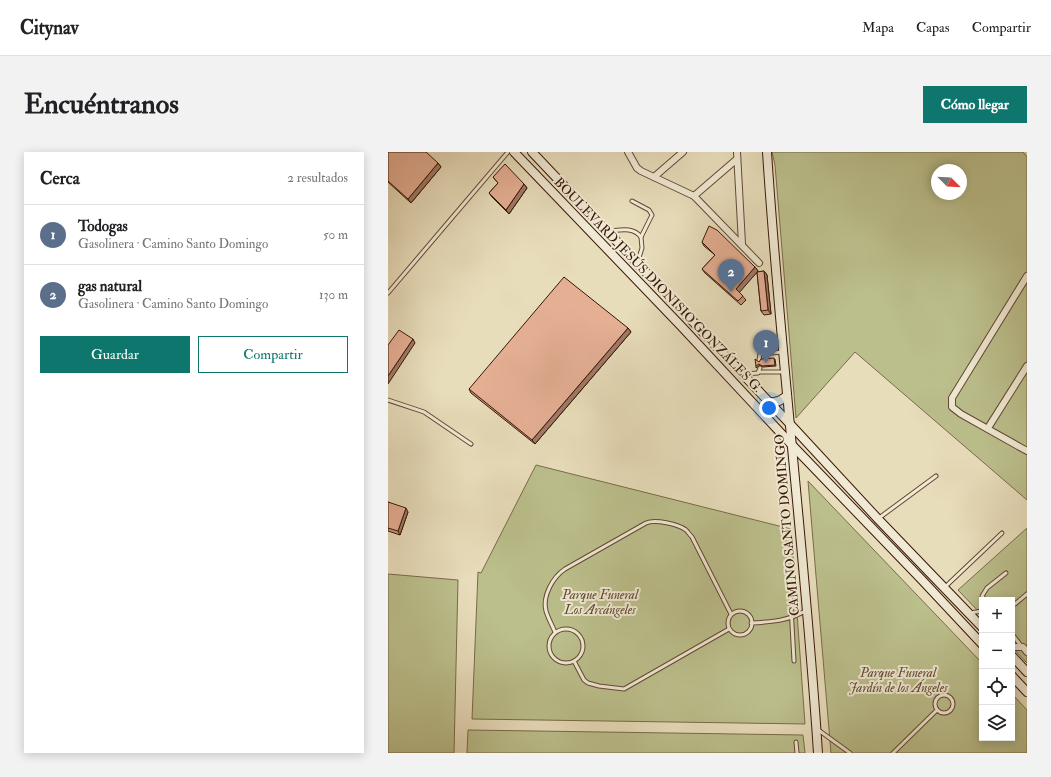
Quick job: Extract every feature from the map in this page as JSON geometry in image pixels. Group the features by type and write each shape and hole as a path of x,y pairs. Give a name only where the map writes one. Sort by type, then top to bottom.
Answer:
{"main road":[{"name":"BOULEVARD JESÚS DIONISIO GONZÁLES G.","path":"514,152 671,315 791,444 979,641"},
{"name":"BOULEVARD JESÚS DIONISIO GONZÁLES G.","path":"532,152 979,624"},
{"name":"CAMINO SANTO DOMINGO","path":"767,152 773,244 791,444 797,491 818,753"},
{"path":"769,403 779,401 787,396"},
{"path":"1015,659 1027,672"},
{"path":"1015,679 1027,692"}],"street":[{"path":"628,152 637,168 694,196 759,263"},
{"path":"654,177 683,152"},
{"path":"737,152 742,244"},
{"path":"694,196 737,159"},
{"path":"1027,276 952,398 952,407 961,414 1027,451"},
{"path":"988,428 1027,366"},
{"path":"1015,647 1025,650"}],"lane":[{"path":"388,293 508,152"},
{"path":"632,201 646,208 651,213 651,218 641,237 642,248 638,264"},
{"path":"607,232 630,230 638,233 641,237"},
{"path":"759,360 760,354 783,352"},
{"path":"742,374 785,372"},
{"path":"388,400 424,412 471,444"},
{"path":"878,519 936,476"},
{"path":"555,632 546,606 547,595 556,577 578,561 642,525 653,521 678,527 689,533 731,614"},
{"path":"944,588 1002,533"},
{"path":"788,570 794,661"},
{"path":"983,597 987,588 1006,573"},
{"path":"1015,604 1027,594"},
{"path":"751,623 776,622 791,618 807,610"},
{"path":"742,611 749,615 751,623 749,630 742,634 735,634 729,629 728,621 731,614 742,611"},
{"path":"968,613 979,611"},
{"path":"568,629 573,630 581,638 583,643 582,653 574,661 563,663 557,661 553,657 549,646 550,640 555,632 568,629"},
{"path":"574,661 584,680 588,683 599,686 624,688 729,629"},
{"path":"1015,638 1025,650"},
{"path":"944,695 951,698 953,704 950,711 943,713 937,710 935,703 938,697 944,695"},
{"path":"893,753 937,710"},
{"path":"816,729 850,753"},
{"path":"796,742 797,753"},
{"path":"842,747 842,753"}],"green space":[{"path":"772,152 1023,152 1027,157 1027,500 855,352 796,418 775,165"},
{"name":"Parque Funeral Los Arcángeles","path":"536,465 791,529 805,724 472,719 478,572 481,573"},
{"name":"Parque Funeral Jardín de los Ángeles","path":"808,481 979,660 979,741 1015,741 1015,697 1027,710 1027,753 831,753"},
{"path":"1027,528 1027,663 1015,650 1015,597 979,597 979,612 958,590"},
{"path":"388,574 458,580 454,753 388,753"},
{"path":"468,730 803,735 805,753 467,753"}],"building":[{"path":"388,152 426,152 438,163 408,199 388,181"},
{"path":"505,164 524,184 506,210 489,193 498,183 493,177"},
{"path":"709,226 717,230 755,267 736,289 743,296 738,301 702,269 715,255 702,242"},
{"path":"764,271 768,310 761,311 757,272"},
{"path":"564,277 628,328 532,440 469,389"},
{"path":"399,330 413,339 388,376 388,345"},
{"path":"774,358 775,365 762,366 759,364 756,366 755,359 759,362 761,359"},
{"path":"388,502 406,508 398,531 388,528"}],"place":[{"name":"gas natural","path":"731,292"},
{"name":"Todogas","path":"766,363"}]}
